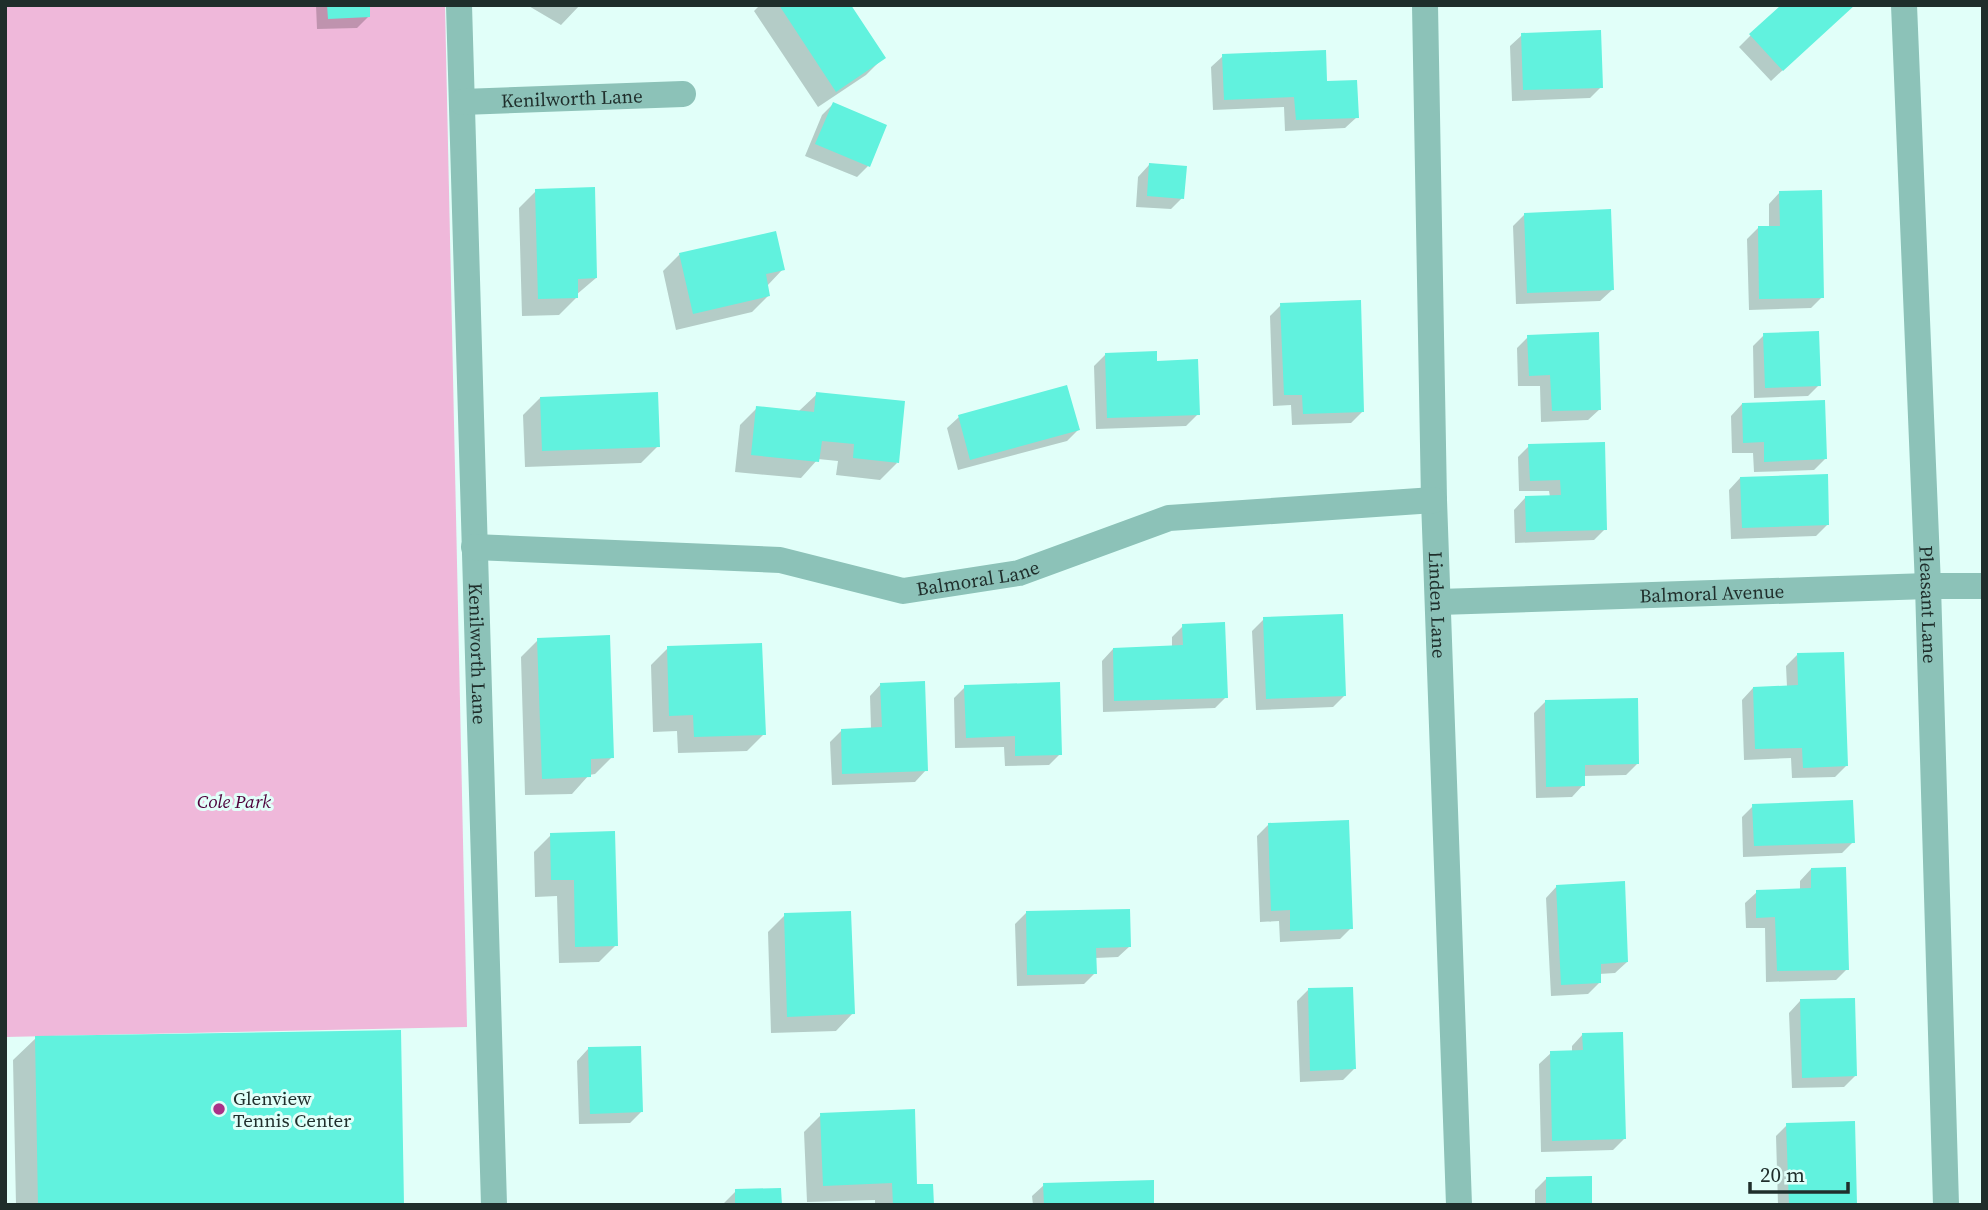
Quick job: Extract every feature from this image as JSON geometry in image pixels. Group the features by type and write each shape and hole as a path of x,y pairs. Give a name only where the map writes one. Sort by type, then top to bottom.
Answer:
{"street":[{"name":"Kenilworth Lane","path":"458,5 494,1205"},
{"name":"Linden Lane","path":"1425,5 1434,500 1459,1205"},
{"name":"Pleasant Lane","path":"1904,5 1928,586 1946,1205"},
{"name":"Kenilworth Lane","path":"462,102 683,94"},
{"name":"Balmoral Lane","path":"474,547 780,560 903,591 1019,573 1169,518 1434,500"},
{"name":"Balmoral Avenue","path":"1439,602 1983,586"}],"green space":[{"name":"Cole Park","path":"5,5 445,5 467,1027 5,1037"}],"building":[{"path":"327,5 370,5 370,17 328,19"},
{"path":"779,5 851,5 886,58 836,92"},
{"path":"1781,5 1855,5 1783,71 1749,34"},
{"path":"1601,30 1603,88 1523,90 1521,33"},
{"path":"1326,50 1327,81 1357,80 1359,118 1296,120 1294,97 1224,100 1222,54"},
{"path":"833,102 887,125 870,167 815,144"},
{"path":"1149,163 1187,166 1184,199 1147,196"},
{"path":"595,187 597,278 578,279 578,298 538,299 535,189"},
{"path":"1822,190 1824,298 1759,299 1758,226 1780,226 1779,191"},
{"path":"1611,209 1614,290 1527,293 1524,213"},
{"path":"776,231 785,270 766,274 770,296 693,314 679,253"},
{"path":"1361,300 1364,412 1303,414 1302,395 1284,395 1280,303"},
{"path":"1819,331 1821,386 1765,388 1763,333"},
{"path":"1599,332 1601,410 1552,411 1550,375 1529,376 1527,335"},
{"path":"1157,351 1157,361 1198,359 1200,415 1107,418 1105,353"},
{"path":"1067,385 1080,430 970,460 958,415"},
{"path":"658,392 660,447 542,451 540,397"},
{"path":"816,392 905,401 899,463 853,458 854,444 822,441 819,462 751,455 756,406 814,412"},
{"path":"1825,400 1827,459 1764,462 1764,442 1743,443 1742,403"},
{"path":"1605,442 1607,530 1526,532 1525,496 1561,495 1560,480 1530,481 1528,444"},
{"path":"1828,474 1829,525 1742,528 1740,477"},
{"path":"1343,614 1346,696 1266,699 1263,617"},
{"path":"1225,622 1228,698 1114,701 1113,648 1183,645 1182,624"},
{"path":"610,635 614,758 591,759 591,777 542,779 537,638"},
{"path":"762,643 766,735 694,737 693,715 669,716 667,646"},
{"path":"1844,652 1848,766 1803,768 1802,748 1755,749 1753,687 1798,685 1797,653"},
{"path":"925,681 928,771 842,774 841,729 882,727 880,683"},
{"path":"1060,682 1062,755 1015,756 1015,736 966,738 964,685"},
{"path":"1638,698 1639,764 1585,765 1585,786 1546,787 1545,700"},
{"path":"1853,800 1855,843 1754,846 1752,804"},
{"path":"1349,820 1353,929 1290,931 1290,910 1271,911 1268,823"},
{"path":"615,831 618,946 575,947 574,880 551,880 550,833"},
{"path":"1846,867 1849,970 1777,971 1775,917 1756,918 1756,890 1811,888 1811,868"},
{"path":"1625,881 1628,962 1601,964 1601,983 1561,985 1556,885"},
{"path":"1130,909 1131,947 1096,948 1097,974 1027,975 1026,911"},
{"path":"851,911 855,1014 787,1017 784,913"},
{"path":"1353,987 1356,1069 1310,1071 1308,988"},
{"path":"1855,998 1857,1076 1802,1078 1800,999"},
{"name":"Glenview Tennis Center","path":"401,1030 404,1205 38,1205 35,1036"},
{"path":"1623,1032 1626,1139 1552,1141 1550,1051 1583,1050 1582,1033"},
{"path":"641,1046 643,1112 590,1114 588,1047"},
{"path":"915,1109 917,1184 933,1184 934,1205 893,1205 892,1183 823,1186 820,1113"},
{"path":"1855,1121 1857,1205 1789,1205 1786,1123"},
{"path":"1592,1176 1592,1205 1546,1205 1546,1177"},
{"path":"1154,1180 1154,1205 1044,1205 1043,1183"},
{"path":"781,1188 782,1205 735,1205 735,1189"}],"place":[{"name":"Glenview Tennis Center","path":"219,1109"}]}
